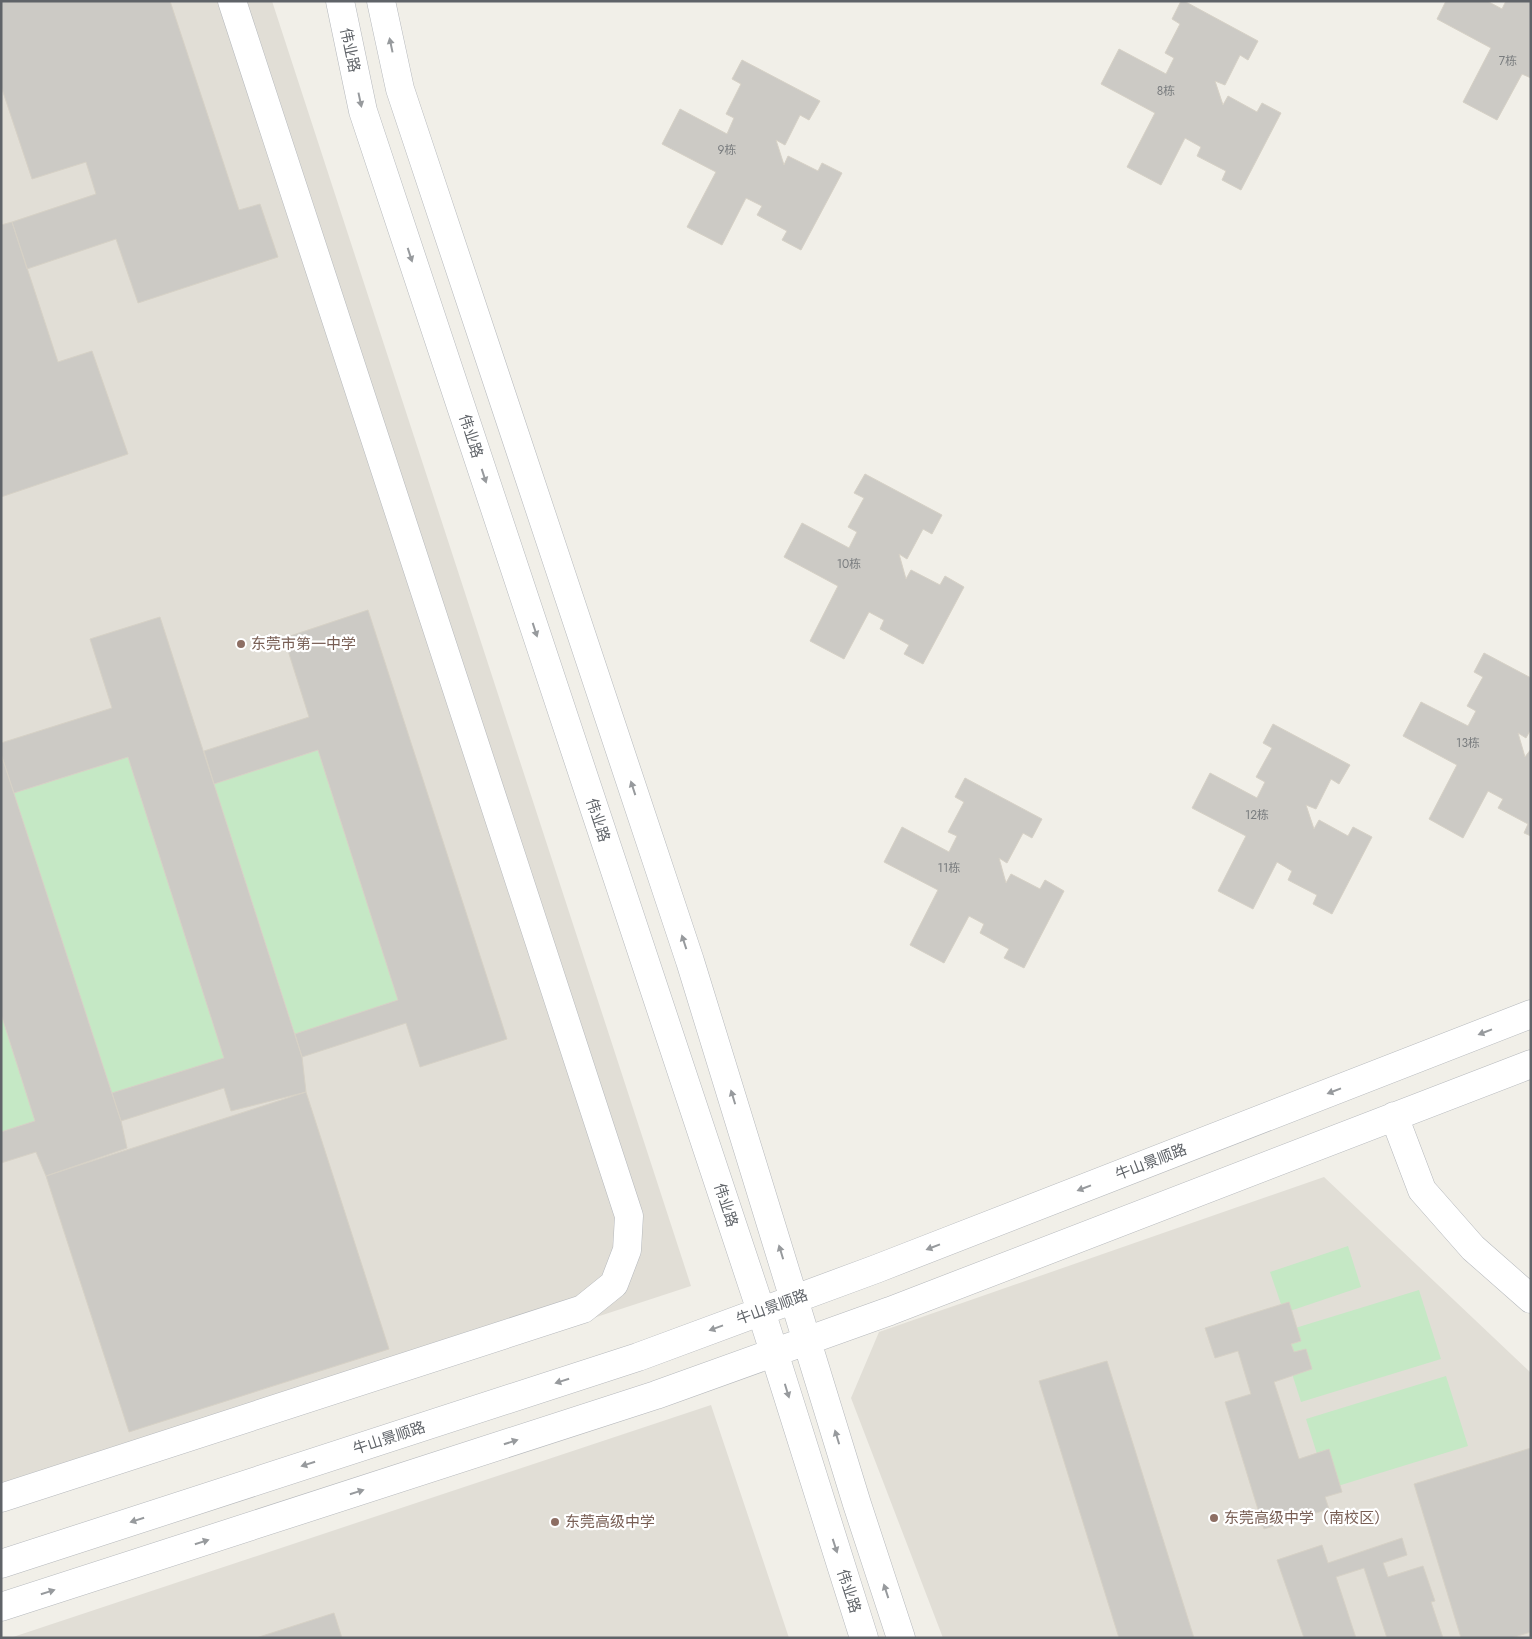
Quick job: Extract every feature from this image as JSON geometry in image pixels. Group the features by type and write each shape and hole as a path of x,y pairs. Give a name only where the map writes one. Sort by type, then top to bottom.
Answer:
{"street":[{"path":"1,1498 583,1309 614,1284 627,1250 629,1216 232,1"},
{"name":"伟业路","path":"340,1 363,111 761,1311 864,1638"},
{"path":"381,1 400,89 690,961 857,1504 901,1638"},
{"name":"牛山景顺路","path":"1,1564 638,1357 795,1299 1531,1014"},
{"path":"1,1607 656,1394 890,1311 1531,1064"},
{"path":"1394,1116 1422,1190 1473,1248 1531,1299"}],"shaded area":[{"name":"东莞市第一中学","path":"1,1 272,1 691,1286 1,1512"},
{"name":"东莞高级中学（南校区）","path":"1324,1177 1531,1373 1531,1638 943,1638 851,1398 879,1332"},
{"name":"东莞高级中学","path":"711,1405 789,1638 10,1638"}],"green space":[{"path":"318,750 398,1000 295,1034 214,784"},
{"path":"128,757 224,1058 112,1093 14,793"},
{"path":"1,1014 35,1121 1,1132"},
{"path":"1348,1246 1361,1287 1284,1313 1270,1272"},
{"path":"1419,1290 1441,1359 1301,1402 1279,1333"},
{"path":"1446,1376 1468,1446 1328,1489 1306,1419"}],"building":[{"path":"1,1 170,1 239,210 260,204 278,257 138,303 116,239 27,269 12,222 96,194 86,162 32,179 1,86"},
{"path":"1181,1 1258,41 1248,60 1240,55 1225,85 1215,81 1223,105 1228,96 1257,112 1262,103 1281,113 1241,190 1222,180 1226,171 1197,156 1201,147 1185,138 1161,185 1127,167 1155,113 1101,84 1119,49 1166,74 1174,58 1165,53 1180,24 1172,19"},
{"path":"1446,1 1487,1 1502,9 1506,1 1531,1 1531,78 1522,74 1497,120 1463,102 1491,48 1437,19"},
{"path":"742,60 820,101 809,120 800,115 785,145 776,140 784,165 788,156 818,171 822,163 842,173 801,250 782,240 787,231 757,215 762,206 746,198 722,245 687,227 716,172 662,144 680,109 727,134 734,118 726,114 741,84 732,79"},
{"path":"12,222 58,362 92,351 128,454 1,497 1,225"},
{"path":"865,474 942,515 932,534 923,529 907,559 899,554 906,579 911,570 940,585 945,576 964,587 923,664 904,654 909,645 880,629 884,620 869,612 844,659 810,641 838,586 784,557 802,523 849,548 857,532 848,527 864,498 854,493"},
{"path":"368,610 507,1039 420,1067 406,1023 302,1057 295,1034 398,1000 318,750 214,784 204,751 309,717 284,638"},
{"path":"160,617 302,1057 306,1092 231,1111 224,1088 121,1121 112,1093 224,1058 128,757 14,793 1,754 1,743 112,708 90,639"},
{"path":"1484,653 1531,678 1531,729 1526,738 1518,733 1525,757 1531,749 1531,836 1524,833 1528,824 1498,808 1503,799 1488,791 1463,838 1429,819 1457,765 1403,736 1421,702 1468,726 1476,711 1467,706 1483,677 1474,672"},
{"path":"1273,724 1350,765 1339,784 1331,779 1316,809 1306,805 1314,829 1319,820 1348,836 1353,827 1372,837 1332,914 1313,904 1317,895 1288,880 1292,871 1277,862 1253,909 1218,891 1246,836 1192,808 1210,773 1257,798 1265,782 1256,777 1272,748 1263,743"},
{"path":"1,754 121,1121 127,1148 46,1176 36,1152 1,1163 1,1132 35,1121 1,1014"},
{"path":"965,778 1042,819 1032,838 1023,833 1007,863 999,858 1006,883 1011,874 1040,889 1045,880 1064,891 1024,968 1004,958 1009,949 980,933 984,924 969,916 944,963 910,945 938,890 884,862 902,827 949,852 957,836 948,832 964,802 955,797"},
{"path":"306,1092 389,1349 129,1432 46,1176"},
{"path":"1289,1302 1301,1341 1291,1344 1294,1352 1306,1349 1312,1369 1274,1382 1299,1459 1329,1449 1342,1492 1325,1497 1329,1509 1264,1529 1225,1402 1251,1394 1238,1351 1215,1358 1205,1328"},
{"path":"1107,1361 1194,1638 1119,1638 1039,1381"},
{"path":"1531,1448 1531,1632 1511,1638 1461,1638 1414,1484"},
{"path":"1402,1538 1407,1555 1383,1563 1388,1577 1423,1566 1435,1601 1431,1602 1443,1638 1387,1638 1364,1568 1336,1577 1356,1638 1304,1638 1277,1560 1322,1545 1328,1563"},
{"path":"334,1613 342,1638 256,1638"}],"place":[{"name":"东莞市第一中学","path":"241,644"},
{"name":"东莞高级中学（南校区）","path":"1214,1518"},
{"name":"东莞高级中学","path":"555,1522"}]}
